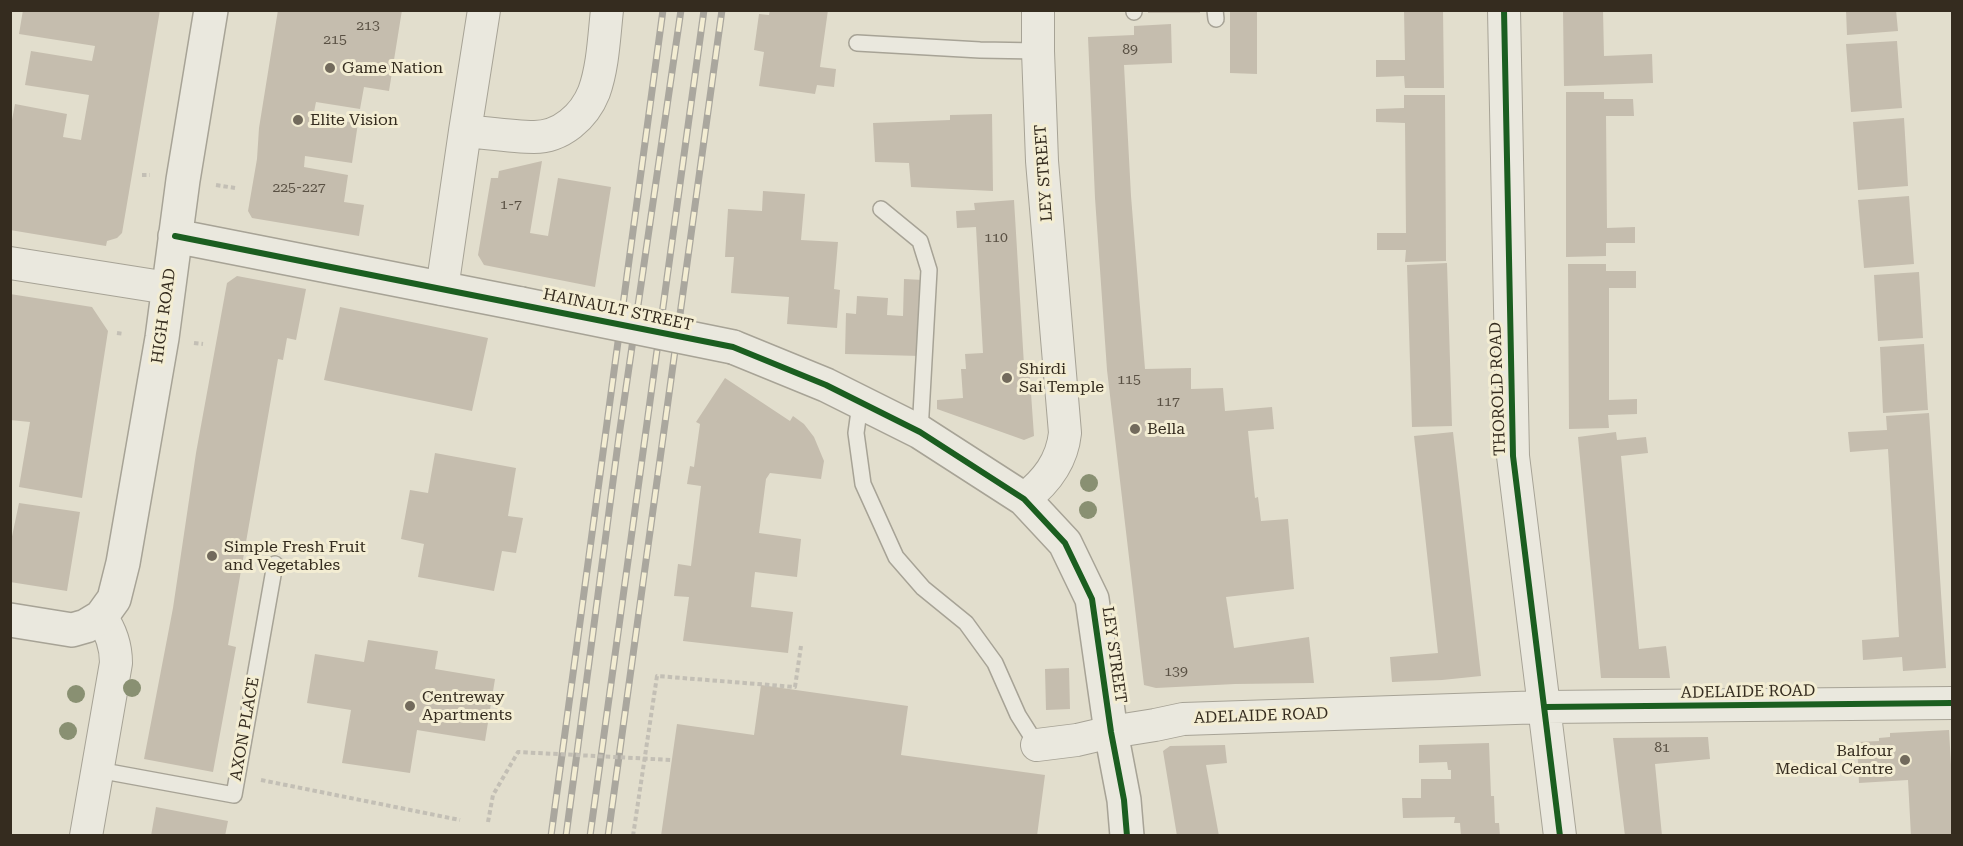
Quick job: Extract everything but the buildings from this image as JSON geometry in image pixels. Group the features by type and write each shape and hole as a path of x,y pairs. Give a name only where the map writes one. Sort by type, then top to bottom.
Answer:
{"street":[{"name":"HIGH ROAD","path":"101,617 114,599 123,563 162,338 183,180 211,10"},
{"path":"442,288 484,10"},
{"path":"465,131 537,137 560,131 579,116 593,93 599,72 608,10"},
{"name":"LEY STREET","path":"1038,10 1042,161 1065,433 1063,450 1056,464 1037,489 1024,499 1065,543 1092,599 1111,732 1124,800 1127,836"},
{"name":"THOROLD ROAD","path":"1504,10 1513,456 1560,836"},
{"name":"HAINAULT STREET","path":"176,236 733,347 826,385 860,404 921,432 1024,499"},
{"path":"10,263 168,288"},
{"path":"10,620 72,630 86,626 101,617 108,627 116,649 86,836"},
{"name":"ADELAIDE ROAD","path":"1037,745 1077,740 1183,718 1545,707 1953,703"}],"lane":[{"path":"857,43 1038,51"},
{"path":"881,209 920,241 929,270 921,432"},
{"path":"860,404 856,433 863,484 896,557 923,588 966,623 995,663 1018,715 1037,745"},
{"name":"AXON PLACE","path":"98,770 234,795 275,564"}],"path":[{"path":"142,175 151,176"},
{"path":"216,185 235,188"},
{"path":"117,333 124,334"},
{"path":"633,836 657,676 795,687 801,646"},
{"path":"488,822 493,795 518,752 672,760"},
{"path":"237,776 460,820"}],"railway":[{"path":"551,836 663,10"},
{"path":"566,836 619,436 681,10"},
{"path":"590,836 704,10"},
{"path":"608,836 722,10"}],"cycle path":[{"path":"1504,10 1513,456 1560,836"},
{"path":"175,236 733,347 826,385 920,432 1024,499 1065,543 1092,599 1111,732 1124,800 1127,836"},
{"path":"1545,707 1952,703"}],"place":[{"name":"Game Nation","path":"330,68"},
{"name":"Elite Vision","path":"298,120"},
{"name":"Shirdi Sai Temple","path":"1007,378"},
{"name":"Bella","path":"1135,429"},
{"name":"Simple Fresh Fruit and Vegetables","path":"212,556"},
{"name":"Centreway Apartments","path":"410,706"},
{"name":"Balfour Medical Centre","path":"1905,760"}]}
